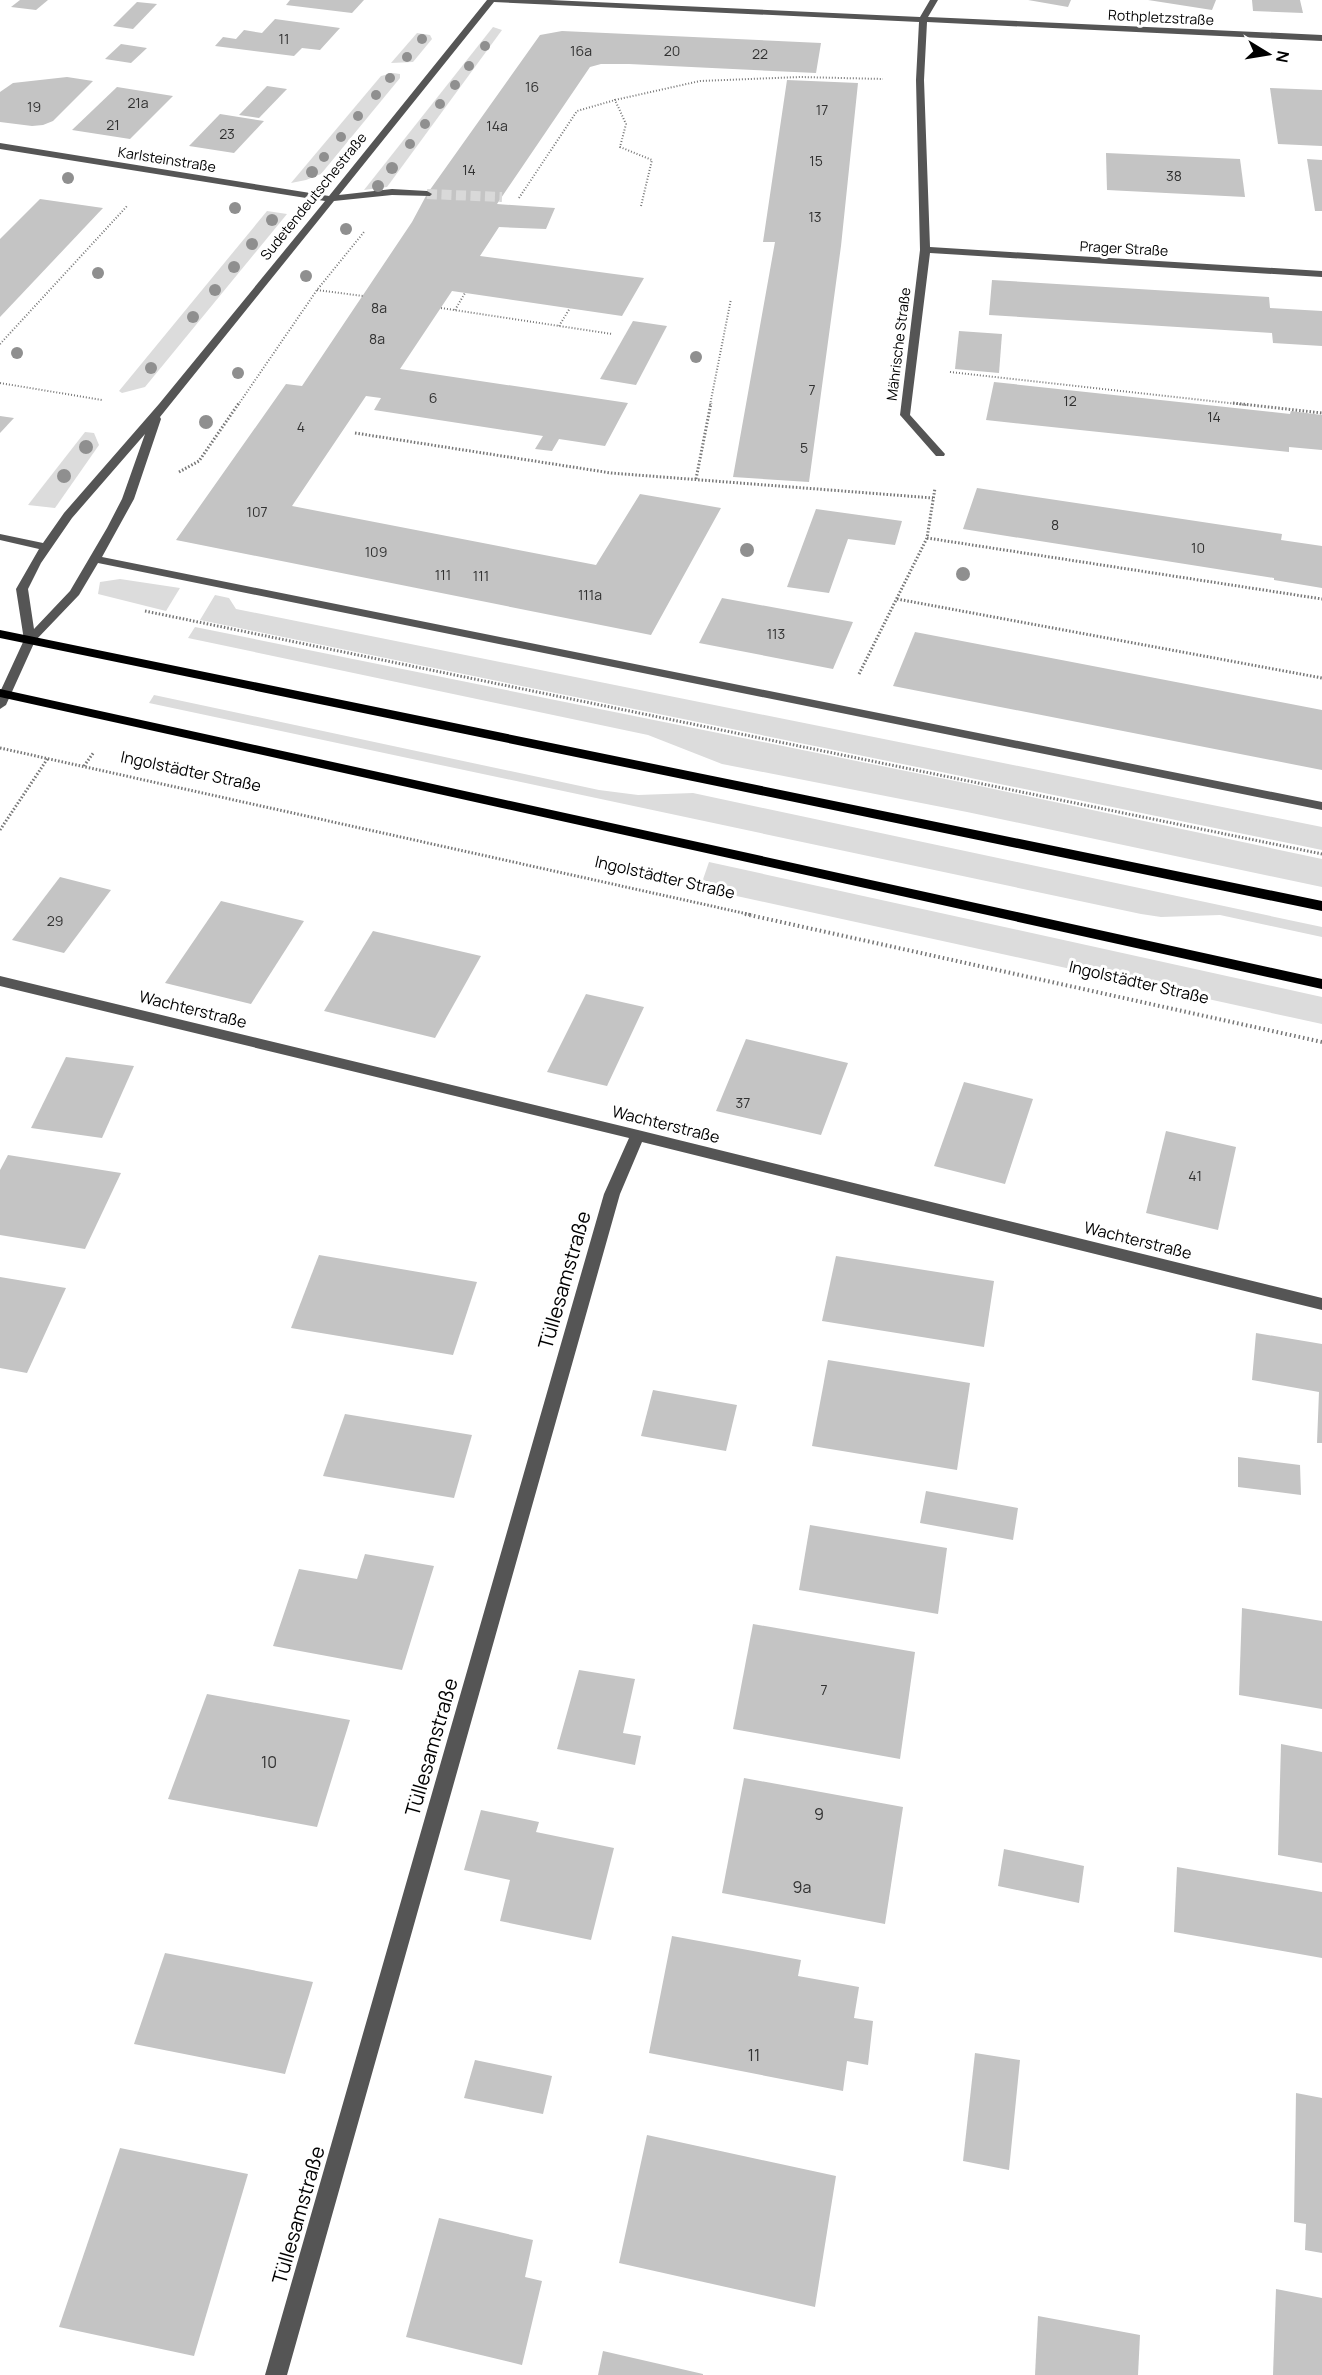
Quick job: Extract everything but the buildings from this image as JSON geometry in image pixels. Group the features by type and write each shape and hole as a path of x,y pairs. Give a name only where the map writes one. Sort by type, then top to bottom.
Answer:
{"main road":[{"path":"0,634 1322,906"},
{"path":"2,697 1322,984"}],"street":[{"name":"Rothpletzstraße","path":"493,0 1322,38"},
{"name":"Sudetendeutschestraße","path":"30,640 22,589 47,547 83,495 159,411 493,0"},
{"path":"924,19 934,0"},
{"name":"Mährische Straße","path":"924,19 920,80 925,250 904,415 940,454"},
{"name":"Karlsteinstraße","path":"0,146 330,199 392,192 427,194"},
{"name":"Prager Straße","path":"925,250 1322,274"},
{"name":"Sudetendeutschestraße","path":"2,697 30,640 71,598 128,499 159,411"},
{"path":"0,537 47,547"},
{"path":"94,559 1322,806"},
{"name":"Wachterstraße","path":"0,981 638,1135 1322,1304"},
{"name":"Tüllesamstraße","path":"276,2375 612,1194 638,1135"}],"path":[{"path":"519,198 576,111 700,81 800,77 920,80"},
{"path":"615,100 626,124 620,147 652,160 641,206"},
{"path":"0,344 159,171"},
{"path":"317,290 363,296"},
{"path":"455,310 465,293"},
{"path":"696,479 731,299"},
{"path":"441,308 612,334"},
{"path":"560,326 570,308"},
{"path":"911,367 1322,412"},
{"path":"0,383 102,400"},
{"path":"355,433 610,473 933,498"},
{"path":"842,710 927,537 940,454"},
{"path":"927,537 1322,599"},
{"path":"897,599 1322,678"},
{"path":"142,610 1322,854"},
{"name":"Ingolstädter Straße","path":"0,748 1322,1042"},
{"path":"0,830 48,758"}],"shaded area":[{"path":"493,27 502,30 387,187 364,190"},
{"path":"417,33 430,35 432,39 413,62 391,63"},
{"path":"400,74 400,78 321,174 291,183 381,76"},
{"path":"267,211 287,214 145,387 122,393 119,391"},
{"path":"85,432 94,433 99,445 55,508 28,505"},
{"path":"120,579 180,588 166,611 98,594 100,582"},
{"path":"215,595 229,598 236,609 1322,827 1322,850 200,620"},
{"path":"195,627 975,785 1322,859 1322,887 967,812 722,764 648,735 188,638"},
{"path":"154,695 599,790 638,795 693,793 1322,927 1322,937 1220,915 1161,917 1141,914 149,703"},
{"path":"709,862 1322,997 1322,1024 700,888"}],"tunnel":[{"path":"427,194 502,197"}]}
